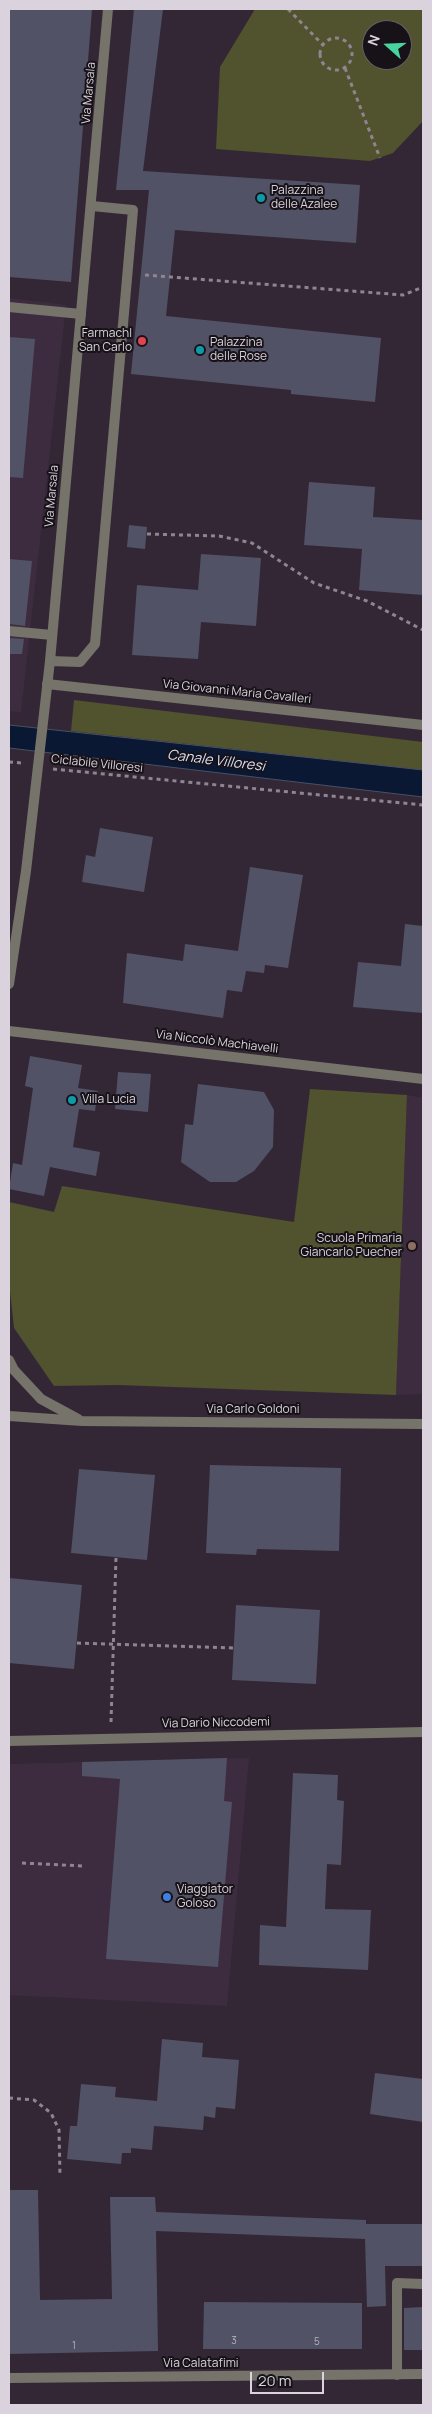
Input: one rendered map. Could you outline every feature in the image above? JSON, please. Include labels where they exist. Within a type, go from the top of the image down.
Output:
[{"type":"street","name":"Via Marsala","points":[[9,984],[26,871],[50,661],[92,206],[108,9]]},
{"type":"street","points":[[50,661],[80,662],[95,644],[133,210],[92,206]]},
{"type":"street","points":[[9,307],[81,314]]},
{"type":"street","points":[[9,631],[52,635]]},
{"type":"street","name":"Via Giovanni Maria Cavalleri","points":[[47,684],[423,725]]},
{"type":"street","name":"Via Niccolò Machiavelli","points":[[9,1031],[423,1079]]},
{"type":"street","name":"Via Carlo Goldoni","points":[[9,1360],[14,1370],[41,1400],[82,1421]]},
{"type":"street","name":"Via Carlo Goldoni","points":[[9,1416],[82,1421],[423,1424]]},
{"type":"street","name":"Via Dario Niccodemi","points":[[9,1741],[423,1732]]},
{"type":"street","points":[[397,2375],[397,2283],[423,2284]]},
{"type":"street","name":"Via Calatafimi","points":[[9,2378],[423,2374]]},
{"type":"path","points":[[288,9],[323,46]]},
{"type":"path","points":[[334,38],[343,40],[349,45],[352,53],[350,62],[345,68],[335,70],[324,65],[320,52],[323,46],[334,38]]},
{"type":"path","points":[[345,68],[380,158]]},
{"type":"path","points":[[157,276],[403,295],[423,287]]},
{"type":"path","points":[[147,534],[219,536],[252,543],[314,583],[367,601],[423,630]]},
{"type":"path","name":"Ciclabile Villoresi","points":[[9,762],[38,767],[423,805]]},
{"type":"path","points":[[110,1738],[116,1557]]},
{"type":"path","points":[[77,1643],[234,1648]]},
{"type":"path","points":[[22,1863],[84,1866]]},
{"type":"path","points":[[9,2098],[34,2100],[51,2114],[59,2130],[60,2175]]},
{"type":"shaded area","points":[[9,298],[66,305],[21,712],[9,711]]},
{"type":"shaded area","name":"Scuola Primaria Giancarlo Puecher","points":[[407,1095],[423,1098],[423,1394],[396,1395]]},
{"type":"shaded area","points":[[249,1758],[227,2006],[9,1995],[9,1764]]},
{"type":"green space","points":[[255,9],[423,9],[423,121],[393,153],[370,161],[216,149],[220,67]]},
{"type":"green space","points":[[74,700],[423,742],[423,770],[71,731]]},
{"type":"green space","points":[[310,1089],[407,1095],[396,1395],[118,1385],[54,1386],[14,1328],[9,1282],[9,1202],[54,1212],[62,1186],[294,1222]]},
{"type":"water","name":"Canale Villoresi","points":[[9,725],[423,770],[423,797],[9,748]]},
{"type":"building","points":[[9,9],[92,9],[71,282],[9,277]]},
{"type":"building","points":[[134,9],[163,9],[143,171],[360,185],[356,243],[175,230],[166,316],[381,338],[375,402],[291,394],[291,390],[131,374],[149,190],[116,190]]},
{"type":"building","points":[[9,337],[35,339],[23,478],[9,477]]},
{"type":"building","points":[[309,482],[375,487],[373,517],[423,520],[423,595],[359,590],[362,549],[304,545]]},
{"type":"building","points":[[129,525],[147,527],[145,549],[127,547]]},
{"type":"building","points":[[201,554],[261,558],[256,626],[201,622],[198,659],[132,655],[137,585],[198,590]]},
{"type":"building","points":[[9,559],[32,561],[25,626],[9,624]]},
{"type":"building","points":[[9,638],[24,639],[22,654],[9,654]]},
{"type":"building","points":[[100,828],[153,837],[144,892],[82,882],[86,855],[95,857]]},
{"type":"building","points":[[250,867],[303,875],[288,968],[265,965],[264,973],[246,971],[242,992],[227,990],[223,1018],[123,1003],[127,953],[183,961],[185,944],[238,951]]},
{"type":"building","points":[[405,924],[423,926],[423,1013],[353,1007],[358,962],[401,966]]},
{"type":"building","points":[[30,1056],[82,1065],[78,1088],[98,1091],[95,1111],[79,1109],[73,1147],[100,1152],[96,1176],[50,1167],[44,1196],[9,1189],[13,1163],[22,1165],[33,1088],[25,1086]]},
{"type":"building","points":[[118,1072],[151,1074],[148,1112],[115,1109]]},
{"type":"building","points":[[198,1084],[264,1092],[274,1110],[273,1147],[254,1171],[236,1182],[210,1182],[181,1162],[185,1124],[193,1125]]},
{"type":"building","points":[[210,1465],[341,1468],[339,1551],[257,1549],[256,1555],[206,1553]]},
{"type":"building","points":[[79,1469],[155,1475],[147,1560],[71,1553]]},
{"type":"building","points":[[9,1578],[82,1585],[74,1669],[9,1663]]},
{"type":"building","points":[[236,1605],[320,1610],[316,1684],[232,1680]]},
{"type":"building","name":"Viaggiator Goloso","points":[[227,1758],[224,1801],[232,1802],[218,1967],[106,1959],[120,1779],[82,1776],[82,1762]]},
{"type":"building","points":[[293,1773],[338,1775],[337,1800],[344,1801],[341,1865],[327,1864],[325,1909],[371,1910],[368,1970],[259,1965],[260,1925],[286,1927]]},
{"type":"building","points":[[162,2039],[203,2043],[202,2057],[239,2060],[235,2109],[216,2107],[215,2118],[204,2116],[203,2130],[154,2126],[152,2150],[131,2148],[131,2153],[122,2153],[121,2164],[67,2159],[70,2126],[77,2126],[81,2084],[116,2087],[115,2097],[157,2101]]},
{"type":"building","points":[[375,2073],[423,2079],[423,2122],[370,2114]]},
{"type":"building","points":[[9,2190],[38,2190],[40,2300],[112,2299],[110,2197],[155,2197],[156,2212],[366,2220],[366,2224],[423,2224],[423,2266],[385,2266],[386,2306],[367,2307],[365,2239],[156,2231],[158,2351],[9,2354]]},
{"type":"building","points":[[204,2302],[362,2303],[362,2349],[203,2349]]},
{"type":"building","points":[[423,2307],[423,2350],[404,2350],[404,2308]]},
{"type":"place","name":"Palazzina delle Azalee","points":[[261,198]]},
{"type":"place","name":"Farmachl San Carlo","points":[[142,341]]},
{"type":"place","name":"Palazzina delle Rose","points":[[200,350]]},
{"type":"place","name":"Villa Lucia","points":[[72,1100]]},
{"type":"place","name":"Scuola Primaria Giancarlo Puecher","points":[[412,1246]]},
{"type":"place","name":"Viaggiator Goloso","points":[[167,1897]]}]
